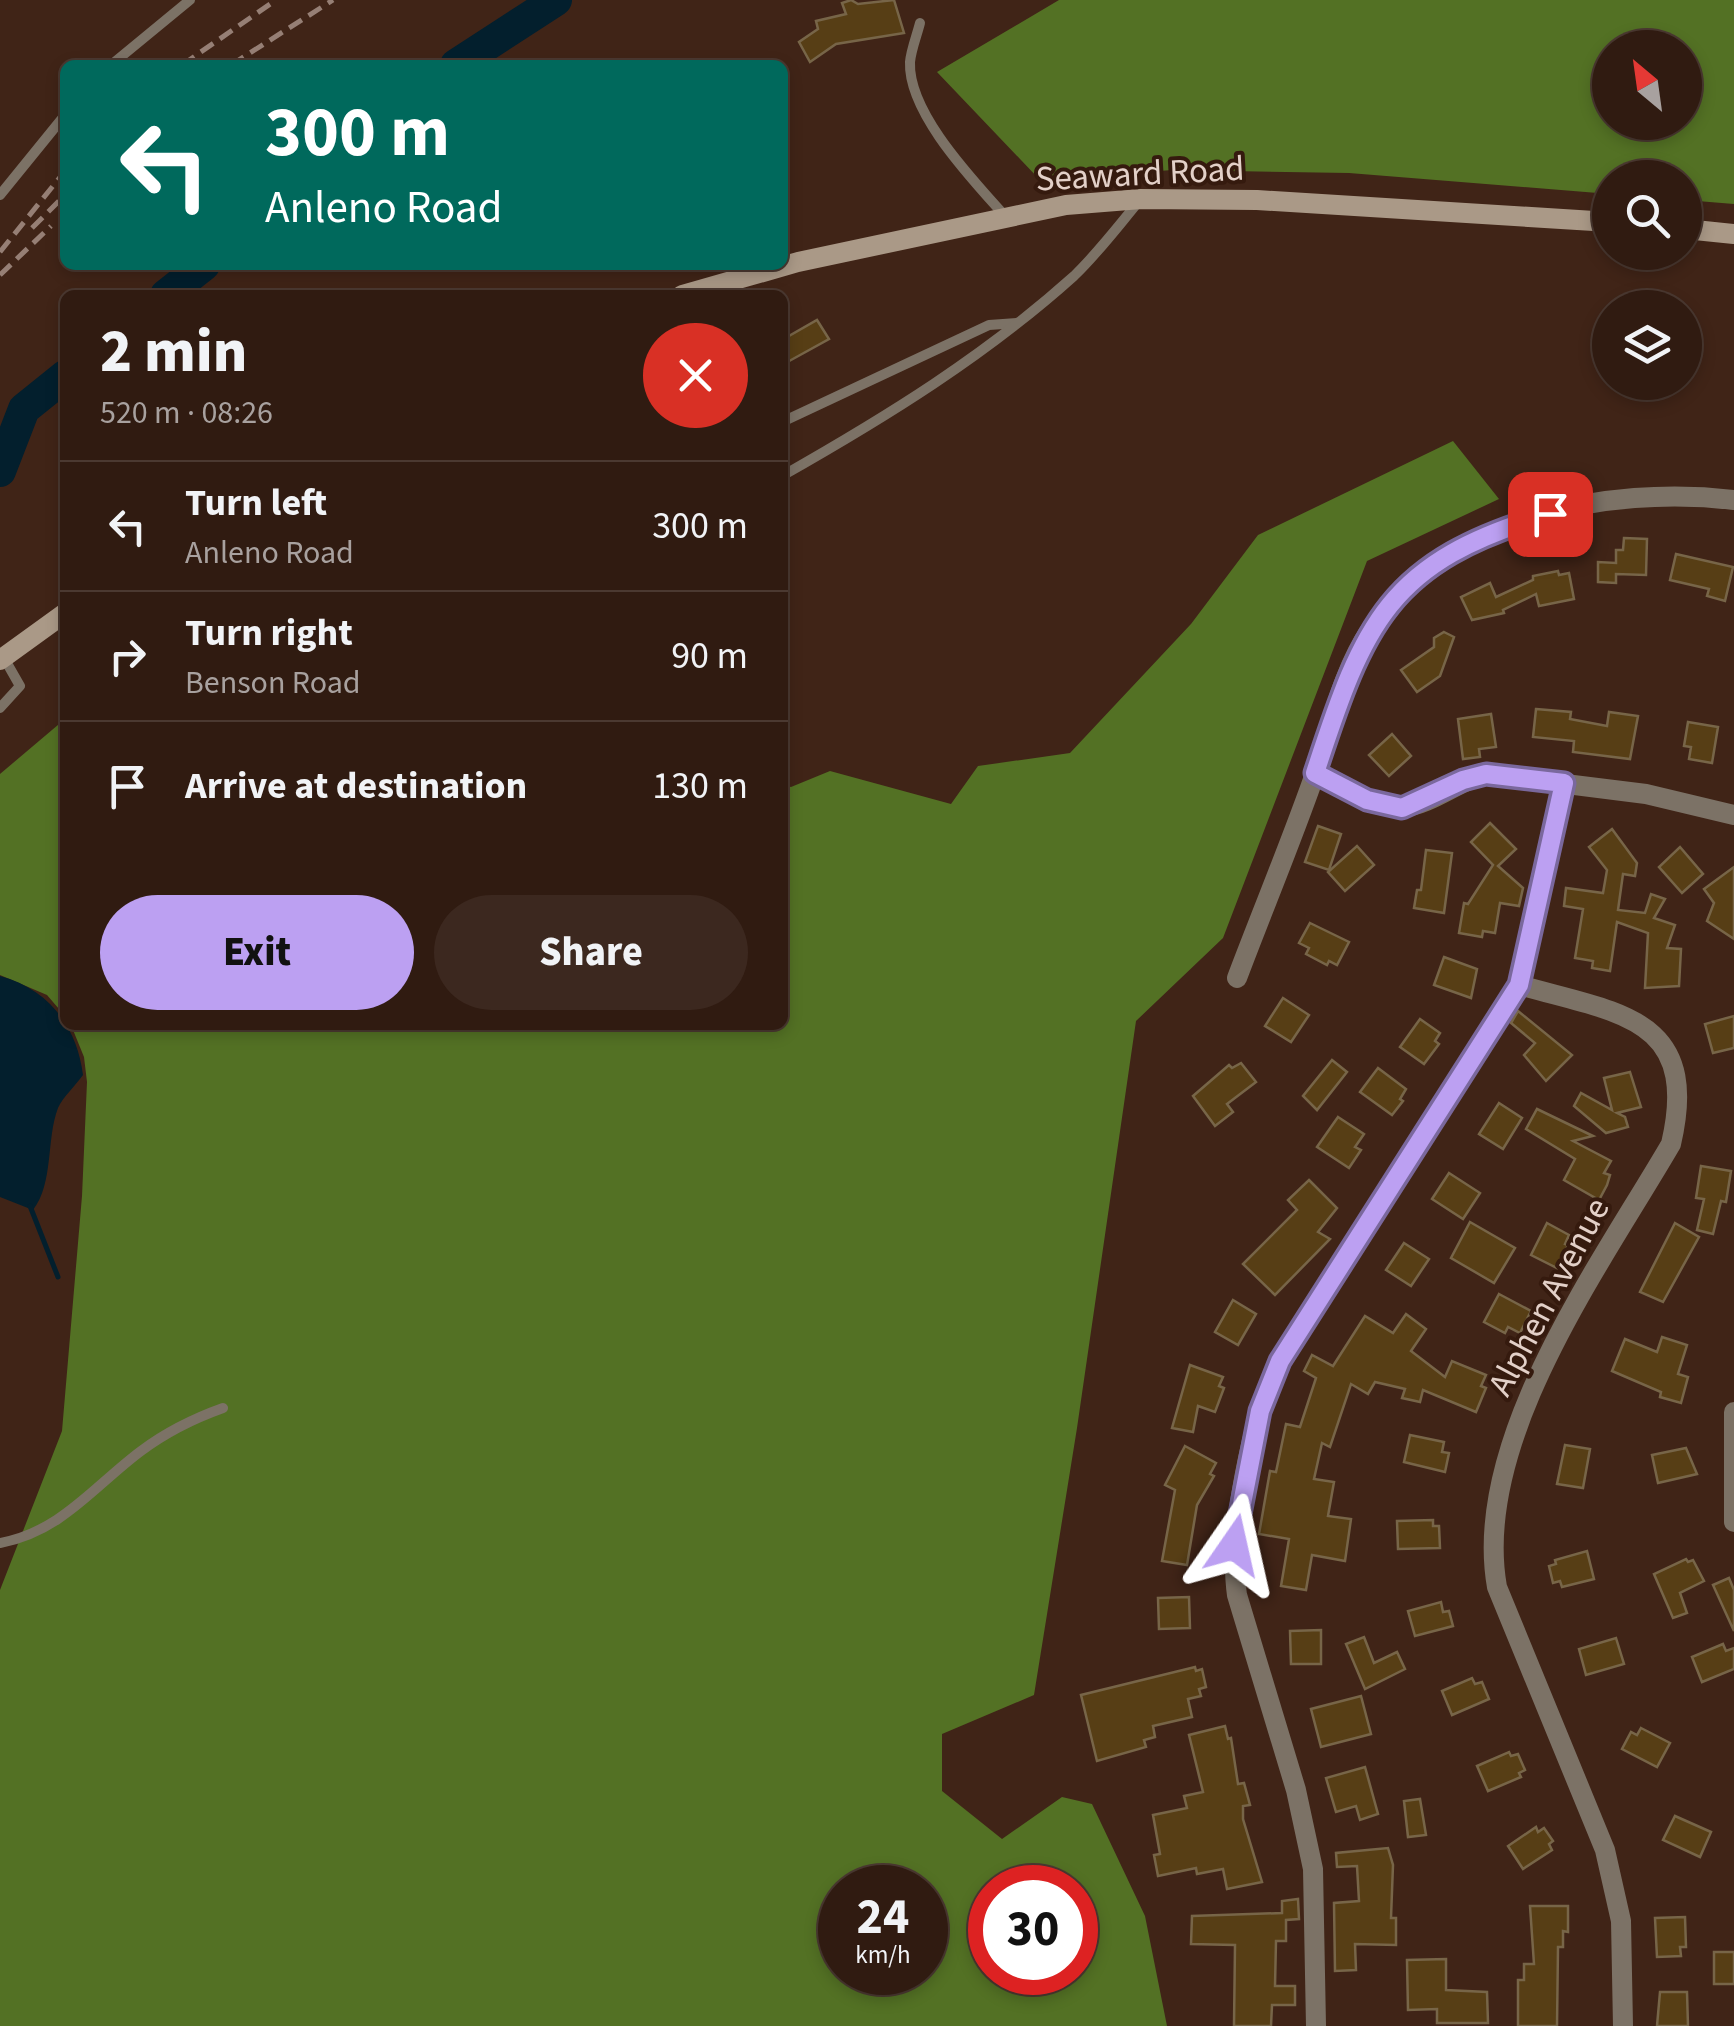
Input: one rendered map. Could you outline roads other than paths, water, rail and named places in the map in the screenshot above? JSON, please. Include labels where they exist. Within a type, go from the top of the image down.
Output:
[{"type":"street","name":"Seaward Road","points":[[788,265],[1005,216],[1066,205],[1141,200],[1257,200],[1592,221]]},
{"type":"street","points":[[1702,230],[1734,234]]},
{"type":"street","name":"Seaward Road","points":[[700,290],[770,270]]},
{"type":"street","points":[[1237,978],[1315,773],[1347,674],[1368,632],[1397,594],[1435,563],[1472,542],[1573,507],[1684,494],[1734,500]]},
{"type":"street","points":[[2,658],[60,617]]},
{"type":"street","points":[[1315,773],[1367,800],[1402,808],[1463,780],[1486,774],[1700,804],[1734,815]]},
{"type":"street","points":[[1316,2026],[1312,1869],[1296,1790],[1236,1595],[1233,1568],[1260,1411],[1280,1361],[1519,985],[1564,783]]},
{"type":"street","name":"Alphen Avenue","points":[[1519,985],[1636,1020],[1666,1051],[1676,1068],[1679,1088],[1680,1108],[1671,1144],[1540,1368],[1520,1412],[1494,1526],[1492,1554],[1498,1587],[1605,1850],[1617,1892],[1623,2026]]},
{"type":"street","points":[[1734,1412],[1734,1522]]},
{"type":"lane","points":[[117,60],[190,0]]},
{"type":"lane","points":[[920,23],[910,66],[924,106],[944,147],[1005,216]]},
{"type":"lane","points":[[0,195],[60,121]]},
{"type":"lane","points":[[788,472],[941,382],[1076,274],[1141,200]]},
{"type":"lane","points":[[788,419],[990,325],[1016,323]]},
{"type":"lane","points":[[0,708],[20,686],[2,658]]},
{"type":"lane","points":[[0,1543],[60,1519],[142,1450],[223,1408]]},
{"type":"water","points":[[0,976],[33,990],[58,1012],[60,1030],[69,1030],[83,1075],[58,1108],[44,1187],[33,1210],[0,1197]]},
{"type":"waterway","points":[[464,60],[556,0]]},
{"type":"waterway","points":[[172,290],[198,270]]},
{"type":"waterway","points":[[0,471],[24,409],[60,380]]},
{"type":"waterway","points":[[30,1206],[58,1277]]},
{"type":"railway","points":[[189,60],[276,0]]},
{"type":"railway","points":[[239,60],[333,0]]},
{"type":"railway","points":[[0,252],[60,177]]},
{"type":"railway","points":[[32,228],[60,200]]},
{"type":"railway","points":[[0,275],[51,226]]}]
